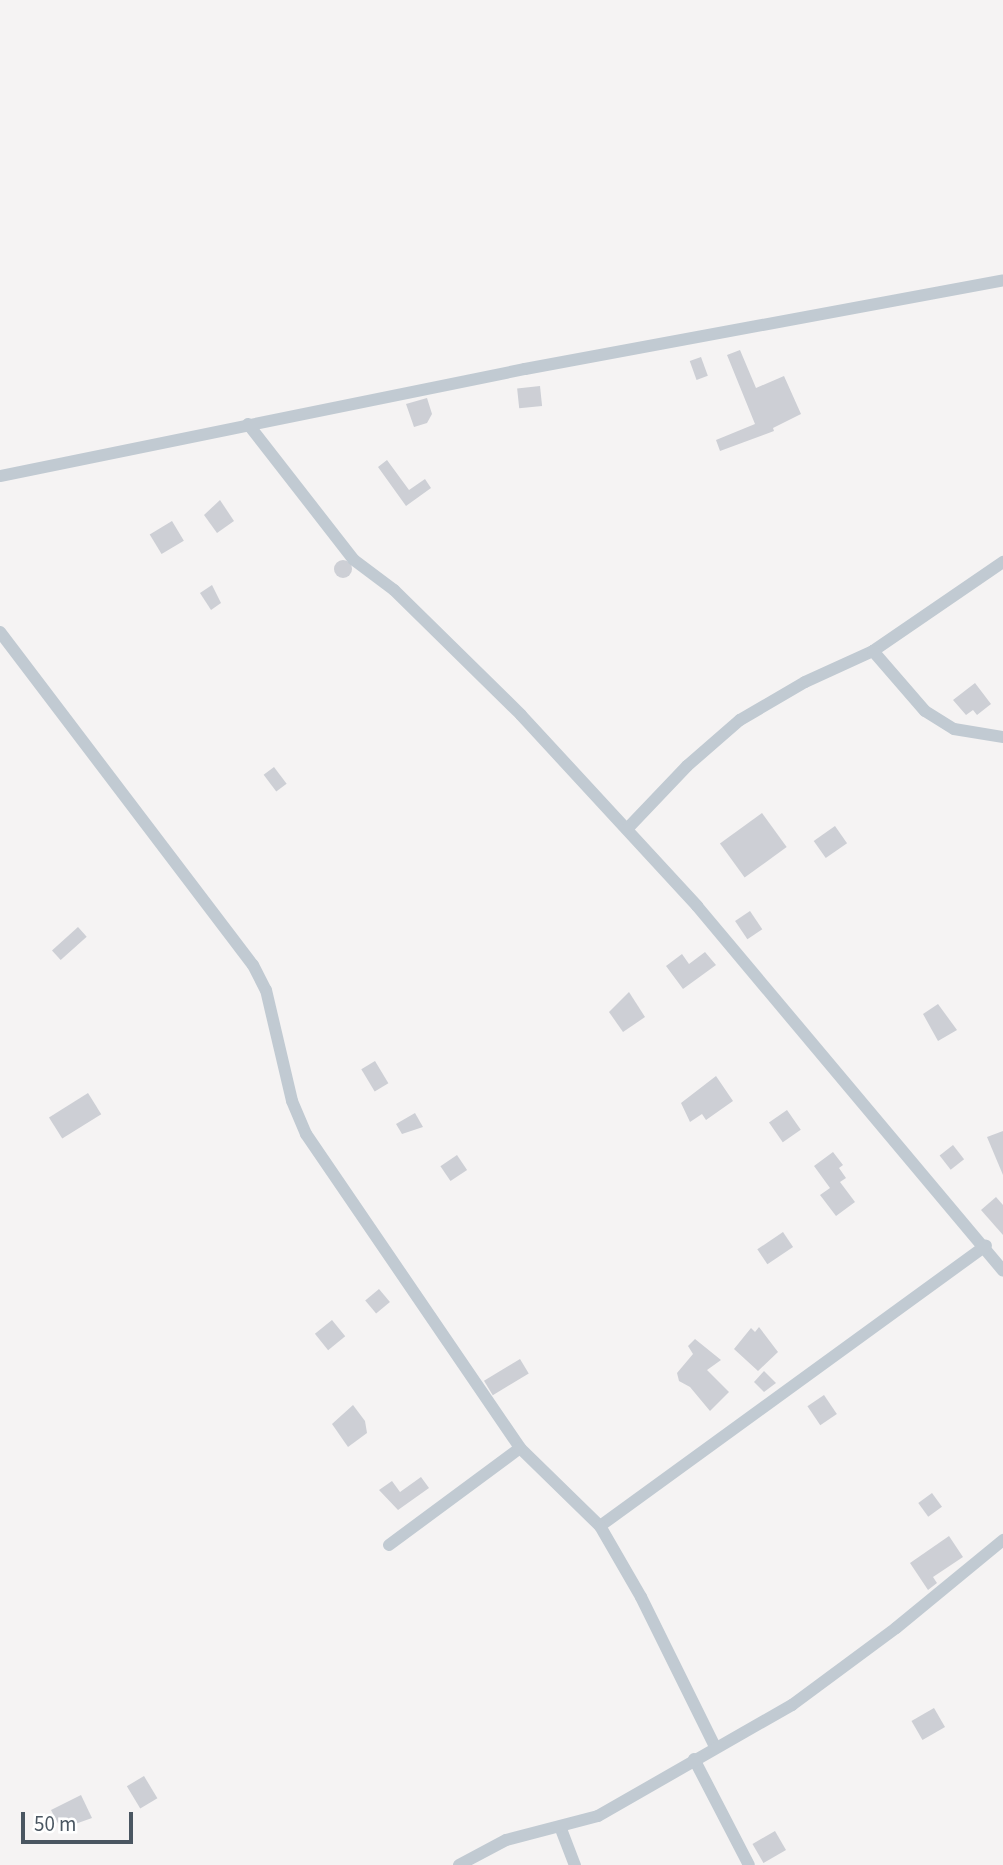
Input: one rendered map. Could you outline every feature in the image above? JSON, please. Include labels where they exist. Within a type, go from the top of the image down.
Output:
[{"type":"street","points":[[0,477],[248,424],[1003,280]]},
{"type":"street","points":[[248,424],[354,560],[394,590],[521,715],[627,829],[986,1246],[1003,1271]]},
{"type":"street","points":[[627,829],[687,766],[740,720],[805,682],[873,651],[1003,562]]},
{"type":"street","points":[[0,632],[253,965],[266,990],[292,1101],[306,1134],[520,1448],[600,1526],[641,1597],[715,1747]]},
{"type":"street","points":[[873,651],[925,711],[954,729],[1003,737]]},
{"type":"street","points":[[600,1526],[986,1246]]},
{"type":"street","points":[[389,1545],[520,1448]]},
{"type":"street","points":[[459,1865],[506,1840],[561,1829],[598,1816],[792,1705],[896,1628],[1003,1540]]},
{"type":"street","points":[[694,1759],[749,1865]]},
{"type":"street","points":[[561,1829],[575,1865]]},
{"type":"building","points":[[740,350],[756,388],[784,376],[801,414],[773,428],[774,431],[720,451],[716,440],[755,424],[727,355]]},
{"type":"building","points":[[701,357],[708,376],[697,380],[690,361]]},
{"type":"building","points":[[540,386],[542,406],[519,408],[517,388]]},
{"type":"building","points":[[427,398],[432,414],[427,423],[414,427],[406,404]]},
{"type":"building","points":[[387,460],[409,490],[425,479],[431,488],[406,506],[378,467]]},
{"type":"building","points":[[220,500],[234,521],[217,533],[204,515]]},
{"type":"building","points":[[172,521],[184,541],[162,554],[150,534]]},
{"type":"building","points":[[343,560],[349,563],[352,569],[349,575],[343,578],[337,575],[334,569],[337,563]]},
{"type":"building","points":[[212,585],[221,603],[211,610],[200,593]]},
{"type":"building","points":[[975,683],[991,704],[977,715],[973,710],[966,715],[953,700]]},
{"type":"building","points":[[274,767],[287,784],[276,792],[264,775]]},
{"type":"building","points":[[762,813],[787,847],[745,878],[720,844]]},
{"type":"building","points":[[835,826],[847,843],[826,858],[814,841]]},
{"type":"building","points":[[750,911],[762,929],[747,939],[735,921]]},
{"type":"building","points":[[78,927],[87,937],[61,960],[52,950]]},
{"type":"building","points":[[705,952],[716,965],[683,989],[666,966],[682,954],[689,964]]},
{"type":"building","points":[[629,992],[645,1017],[623,1032],[609,1012]]},
{"type":"building","points":[[938,1004],[957,1030],[938,1041],[923,1014]]},
{"type":"building","points":[[375,1061],[388,1083],[375,1092],[361,1069]]},
{"type":"building","points":[[716,1076],[733,1101],[706,1120],[702,1114],[690,1122],[681,1103]]},
{"type":"building","points":[[88,1093],[101,1114],[62,1139],[49,1117]]},
{"type":"building","points":[[787,1110],[801,1130],[783,1142],[769,1123]]},
{"type":"building","points":[[415,1113],[423,1127],[402,1134],[396,1124]]},
{"type":"building","points":[[1003,1131],[1003,1175],[987,1137]]},
{"type":"building","points":[[953,1145],[964,1159],[951,1170],[940,1155]]},
{"type":"building","points":[[833,1152],[843,1165],[839,1168],[846,1178],[840,1182],[855,1202],[836,1216],[820,1195],[830,1188],[814,1166]]},
{"type":"building","points":[[457,1155],[467,1170],[450,1181],[440,1166]]},
{"type":"building","points":[[996,1197],[1003,1205],[1003,1235],[981,1210]]},
{"type":"building","points":[[783,1232],[793,1247],[767,1264],[757,1249]]},
{"type":"building","points":[[379,1289],[390,1302],[376,1314],[365,1301]]},
{"type":"building","points":[[332,1320],[345,1336],[328,1350],[315,1334]]},
{"type":"building","points":[[759,1327],[778,1352],[758,1371],[734,1349],[751,1328],[755,1332]]},
{"type":"building","points":[[695,1339],[721,1360],[707,1370],[729,1392],[710,1411],[690,1387],[679,1381],[677,1373],[693,1354],[688,1346]]},
{"type":"building","points":[[520,1359],[529,1374],[493,1395],[484,1381]]},
{"type":"building","points":[[764,1371],[776,1383],[764,1392],[754,1382]]},
{"type":"building","points":[[824,1395],[837,1414],[820,1425],[807,1406]]},
{"type":"building","points":[[353,1405],[365,1421],[367,1433],[348,1447],[332,1424]]},
{"type":"building","points":[[421,1477],[429,1488],[398,1510],[379,1490],[392,1481],[400,1492]]},
{"type":"building","points":[[932,1493],[942,1507],[928,1517],[918,1503]]},
{"type":"building","points":[[949,1536],[963,1557],[933,1577],[937,1583],[928,1590],[910,1563]]},
{"type":"building","points":[[934,1708],[945,1727],[922,1740],[911,1721]]},
{"type":"building","points":[[144,1776],[157,1798],[140,1809],[127,1786]]},
{"type":"building","points":[[81,1795],[92,1818],[61,1829],[51,1810]]},
{"type":"building","points":[[775,1831],[786,1850],[763,1863],[752,1844]]}]
